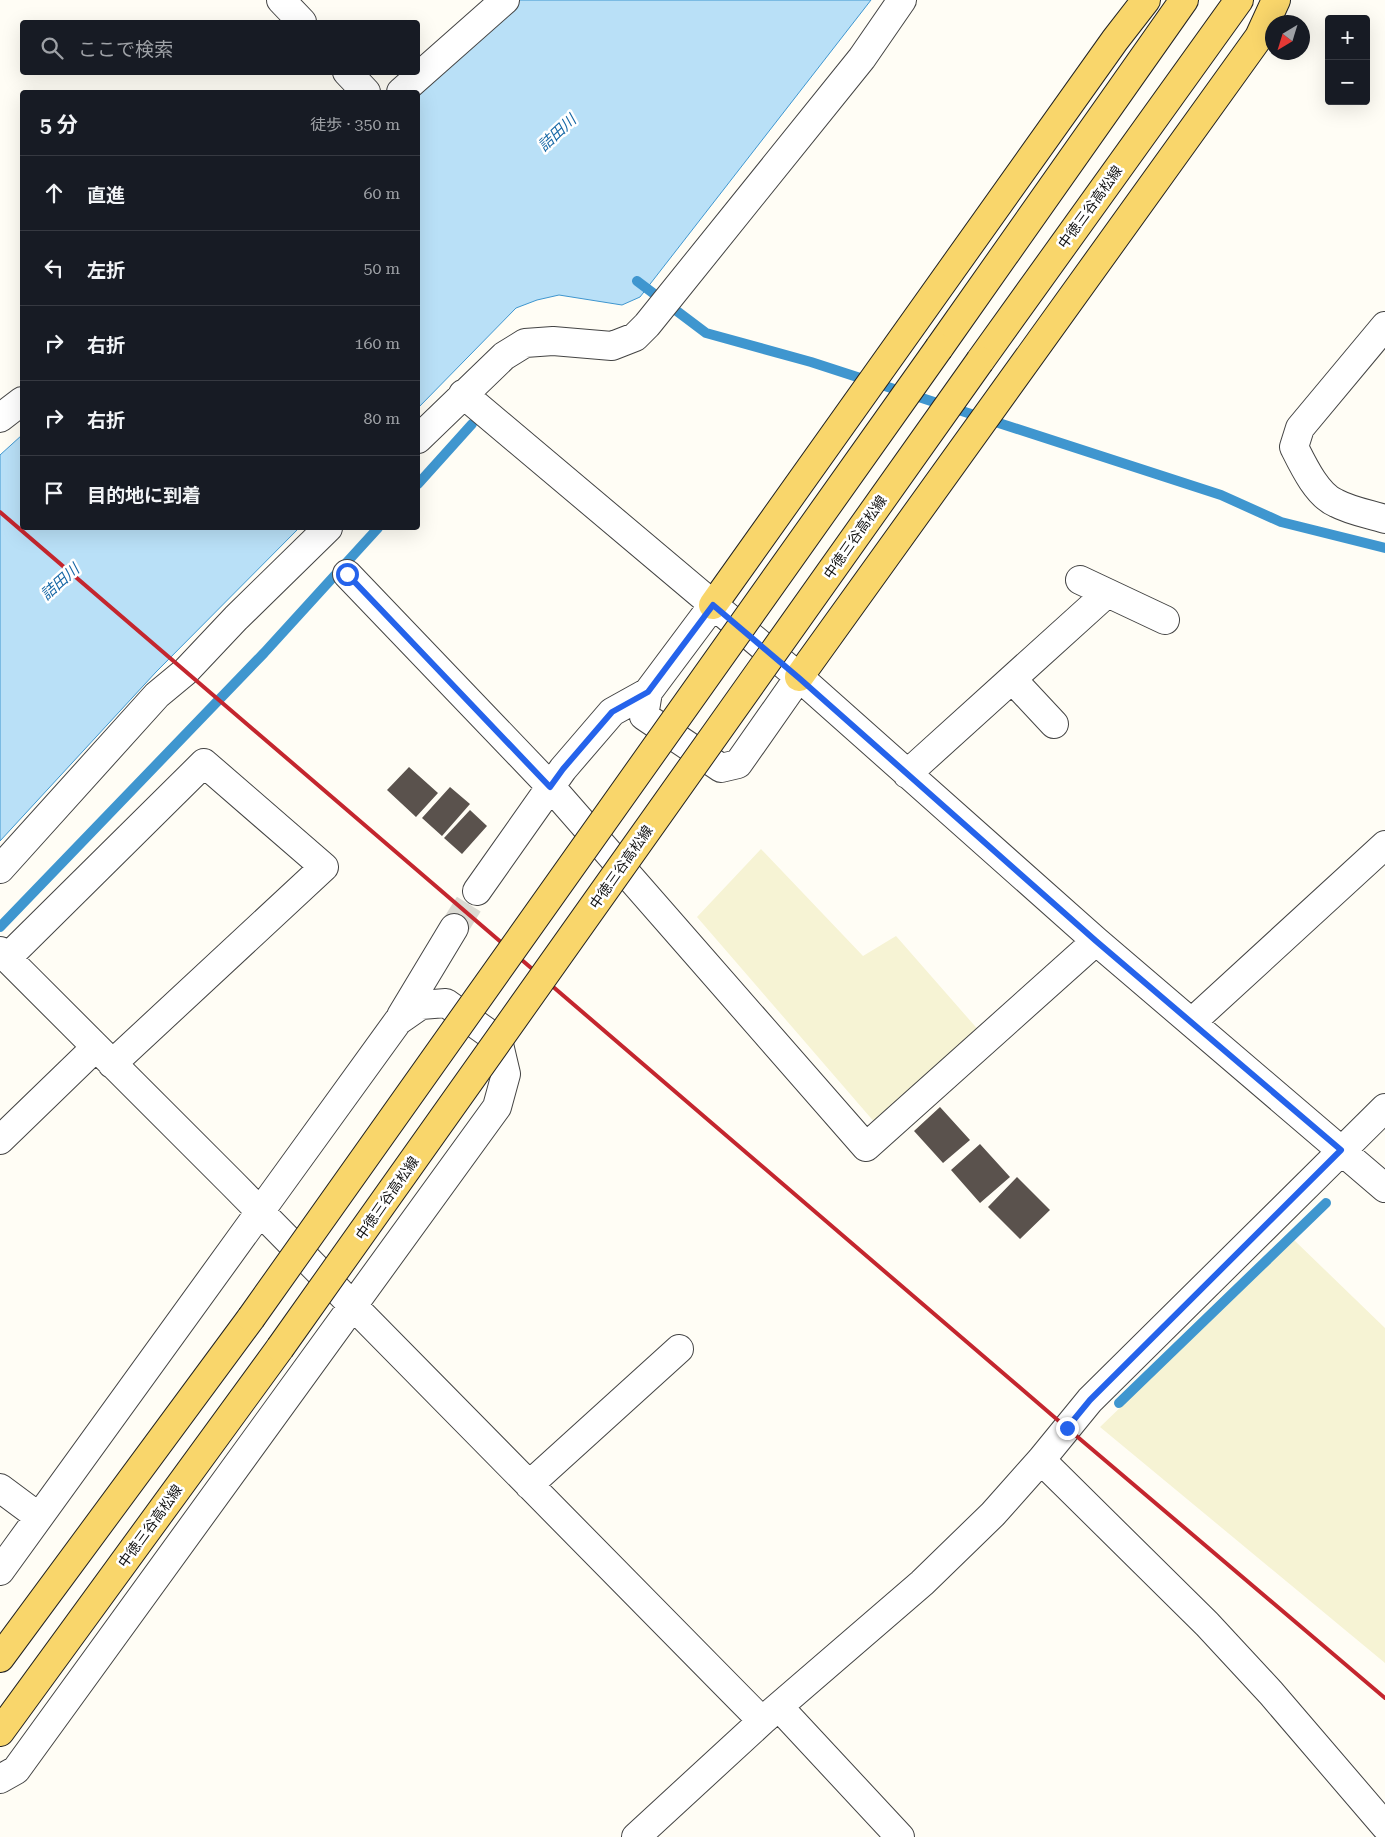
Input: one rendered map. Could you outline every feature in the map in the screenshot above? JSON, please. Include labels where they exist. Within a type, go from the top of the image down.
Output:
[{"type":"main road","points":[[713,605],[1109,48],[1146,0]]},
{"type":"main road","points":[[0,1658],[251,1318],[1184,0]]},
{"type":"main road","name":"中徳三谷高松線","points":[[0,1732],[280,1348],[980,361],[1239,0]]},
{"type":"main road","points":[[799,678],[1259,37],[1276,0]]},
{"type":"street","points":[[281,0],[300,20]]},
{"type":"street","points":[[403,90],[505,0]]},
{"type":"street","points":[[420,437],[504,356],[525,344],[553,341],[612,346],[635,337],[647,325],[862,58],[902,0]]},
{"type":"street","points":[[350,75],[364,90]]},
{"type":"street","points":[[1385,326],[1300,428],[1294,447],[1322,494],[1334,503],[1385,519]]},
{"type":"street","points":[[463,394],[799,678],[1096,941],[1385,1188]]},
{"type":"street","points":[[0,418],[20,403]]},
{"type":"street","points":[[0,869],[157,695],[186,671],[236,618],[326,530]]},
{"type":"street","points":[[347,574],[550,787],[866,1147],[1096,941]]},
{"type":"street","points":[[1080,580],[1106,594],[1165,620]]},
{"type":"street","points":[[907,774],[1106,594]]},
{"type":"street","points":[[477,891],[563,769],[612,712],[648,692],[713,605]]},
{"type":"street","points":[[648,692],[644,716],[720,768],[738,764],[799,678]]},
{"type":"street","points":[[1012,679],[1054,724]]},
{"type":"street","points":[[0,1140],[104,1055],[324,867],[204,763],[3,955],[104,1055],[260,1211],[529,1485],[900,1837]]},
{"type":"street","points":[[1192,1022],[1385,845]]},
{"type":"street","points":[[0,1571],[398,1021],[454,928]]},
{"type":"street","points":[[0,1779],[16,1770],[497,1107],[506,1074],[498,1040],[446,1003],[421,1004],[398,1021]]},
{"type":"street","points":[[636,1837],[770,1714],[922,1583],[993,1514],[1041,1460],[1090,1400],[1385,1108]]},
{"type":"street","points":[[529,1485],[679,1349]]},
{"type":"street","points":[[1041,1460],[1207,1624],[1271,1693],[1385,1826]]},
{"type":"street","points":[[0,1488],[39,1517]]},
{"type":"shaded area","points":[[761,849],[863,956],[896,936],[981,1033],[876,1124],[697,917]]},
{"type":"shaded area","points":[[1294,1240],[1385,1328],[1385,1663],[1100,1427]]},
{"type":"water","name":"詰田川","points":[[519,0],[871,0],[640,297],[622,305],[559,295],[537,300],[516,308],[420,406],[420,90]]},
{"type":"water","name":"詰田川","points":[[20,437],[20,530],[297,530],[156,672],[0,841],[0,455]]},
{"type":"building","points":[[409,767],[438,793],[416,817],[387,790]]},
{"type":"building","points":[[450,787],[470,804],[442,836],[422,818]]},
{"type":"building","points":[[470,810],[487,826],[462,854],[444,838]]},
{"type":"building","points":[[940,1107],[970,1140],[943,1163],[914,1131]]},
{"type":"building","points":[[980,1144],[1010,1177],[980,1203],[951,1170]]},
{"type":"building","points":[[1017,1177],[1050,1210],[1020,1239],[988,1207]]},
{"type":"waterway","points":[[637,281],[706,333],[811,362],[1221,495],[1281,522],[1385,548]]},
{"type":"waterway","points":[[420,482],[472,424]]},
{"type":"waterway","points":[[0,927],[264,653],[376,530]]},
{"type":"waterway","points":[[1119,1403],[1326,1203]]},
{"type":"tunnel","points":[[454,928],[477,891]]},
{"type":"railway","points":[[0,512],[20,529]]},
{"type":"railway","points":[[21,530],[1067,1428],[1385,1698]]},
{"type":"route","points":[[347,574],[550,787],[612,712],[648,692],[713,605],[799,678],[1096,941],[1341,1150],[1090,1400],[1067,1428]]}]
